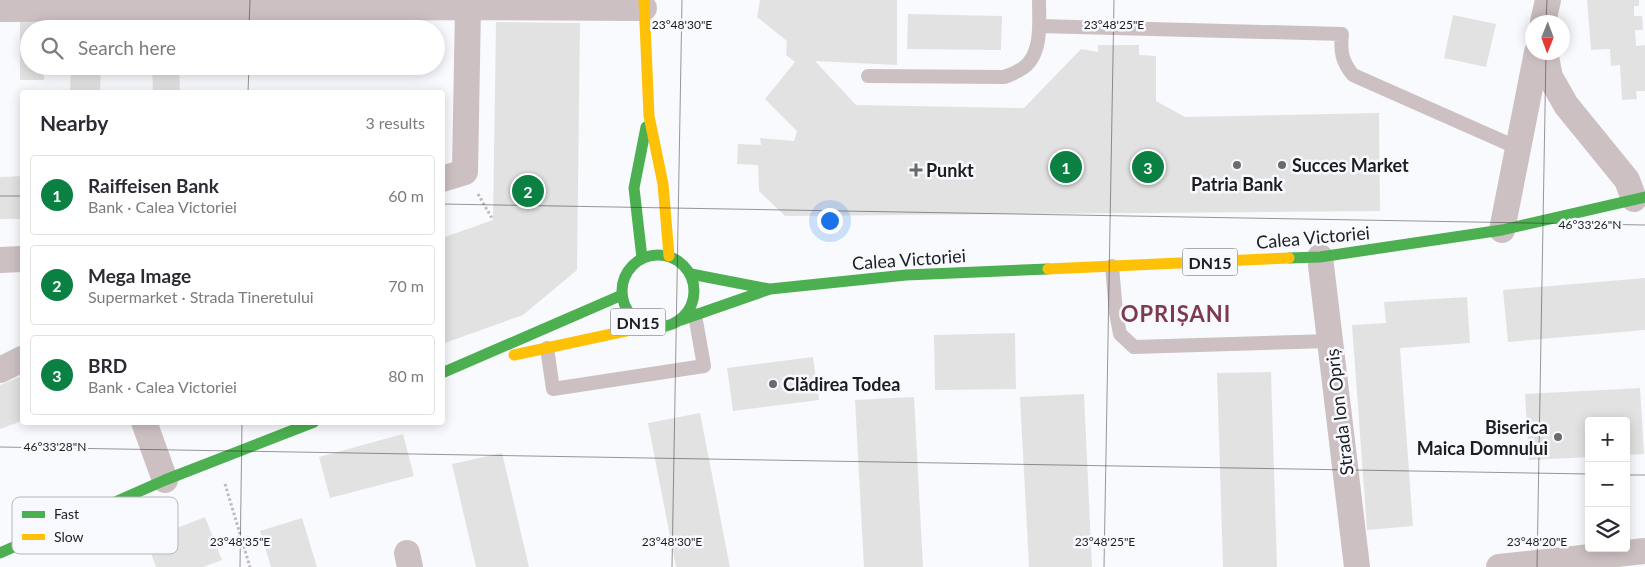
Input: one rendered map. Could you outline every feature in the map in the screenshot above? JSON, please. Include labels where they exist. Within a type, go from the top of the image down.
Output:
[{"type":"main road","points":[[644,4],[649,116],[663,184],[669,256]]},
{"type":"main road","points":[[649,116],[634,188],[642,258],[660,254],[669,256],[678,260],[691,274]]},
{"type":"main road","name":"Calea Victoriei","points":[[459,366],[649,326],[671,325],[770,289],[906,275],[1320,257],[1502,230],[1639,198]]},
{"type":"main road","name":"DN15","points":[[642,258],[633,264],[626,273],[622,284],[622,295],[625,306],[631,315],[639,322],[649,326]]},
{"type":"main road","name":"Calea Victoriei","points":[[691,274],[770,289]]},
{"type":"main road","name":"DN15","points":[[681,320],[689,310],[694,299],[695,286],[691,274]]},
{"type":"main road","name":"Calea Victoriei","points":[[445,372],[622,295]]},
{"type":"main road","points":[[127,497],[165,480],[306,425]]},
{"type":"main road","points":[[0,553],[12,548]]},
{"type":"street","points":[[1545,15],[1548,0]]},
{"type":"street","points":[[0,8],[644,4]]},
{"type":"street","points":[[445,178],[465,172],[480,5]]},
{"type":"street","points":[[1502,230],[1535,60]]},
{"type":"street","points":[[1547,60],[1550,77],[1566,105],[1627,180],[1639,198]]},
{"type":"street","name":"Strada Ion Opriș","points":[[1320,257],[1357,567]]},
{"type":"street","points":[[0,260],[20,259]]},
{"type":"street","points":[[0,370],[20,360]]},
{"type":"street","points":[[145,425],[165,480]]},
{"type":"street","points":[[1499,567],[1645,551]]},
{"type":"lane","points":[[868,76],[1004,78],[1024,68],[1035,54],[1039,26],[1039,0]]},
{"type":"lane","points":[[1039,26],[1342,34],[1340,47],[1346,67],[1354,76],[1518,148]]},
{"type":"lane","points":[[1112,266],[1116,313],[1120,334],[1134,347],[1330,341]]},
{"type":"lane","points":[[547,348],[553,389],[704,366],[695,315]]},
{"type":"path","points":[[218,460],[250,567]]},
{"type":"building","points":[[760,0],[897,0],[897,65],[815,61],[856,105],[1024,108],[1081,49],[1098,52],[1098,45],[1139,45],[1139,55],[1156,56],[1156,101],[1185,117],[1379,113],[1380,211],[785,216],[759,191],[758,165],[737,164],[738,144],[761,145],[760,138],[794,141],[797,131],[765,99],[795,62],[786,55],[787,41],[757,17]]},
{"type":"building","points":[[1587,0],[1639,0],[1639,6],[1634,6],[1634,16],[1642,16],[1643,30],[1635,30],[1636,46],[1645,45],[1645,91],[1636,91],[1637,99],[1622,100],[1620,65],[1611,66],[1610,49],[1591,50]]},
{"type":"building","points":[[908,14],[1002,16],[1001,50],[907,49]]},
{"type":"building","points":[[1453,15],[1496,24],[1486,67],[1444,58]]},
{"type":"building","points":[[496,22],[580,23],[577,270],[523,315],[445,343],[445,237],[493,220]]},
{"type":"building","points":[[20,75],[44,75],[44,80],[20,80]]},
{"type":"building","points":[[71,75],[101,75],[100,90],[70,90]]},
{"type":"building","points":[[152,75],[179,75],[180,90],[153,90]]},
{"type":"building","points":[[20,176],[20,219],[0,219],[0,177]]},
{"type":"building","points":[[1645,278],[1645,330],[1508,342],[1503,290]]},
{"type":"building","points":[[1467,297],[1470,343],[1400,348],[1413,526],[1367,530],[1352,325],[1386,323],[1384,302]]},
{"type":"building","points":[[1015,333],[1016,389],[935,390],[934,335]]},
{"type":"building","name":"Clădirea Todea","points":[[813,357],[819,400],[733,411],[727,368]]},
{"type":"building","points":[[1271,372],[1277,567],[1223,567],[1217,373]]},
{"type":"building","points":[[20,377],[20,422],[0,429],[0,385]]},
{"type":"building","name":"Biserica Maica Domnului","points":[[1640,388],[1644,454],[1630,455],[1630,417],[1585,417],[1585,457],[1529,460],[1525,394]]},
{"type":"building","points":[[1084,394],[1092,567],[1029,567],[1020,397]]},
{"type":"building","points":[[914,397],[923,567],[864,567],[855,400]]},
{"type":"building","points":[[700,413],[730,567],[676,567],[648,423]]},
{"type":"building","points":[[403,434],[414,476],[330,498],[319,457]]},
{"type":"building","points":[[502,453],[529,567],[476,567],[452,464]]},
{"type":"building","points":[[205,517],[222,560],[203,567],[156,567],[151,554],[178,554],[178,528]]},
{"type":"building","points":[[302,518],[317,567],[271,567],[260,531]]},
{"type":"traffic: fast","points":[[642,258],[634,188],[646,127]]},
{"type":"traffic: fast","points":[[1289,258],[1320,257],[1502,230],[1645,197]]},
{"type":"traffic: fast","points":[[665,255],[684,265],[692,277],[694,291],[692,305],[684,317],[672,325],[651,327],[632,317],[624,305],[622,284],[632,265],[644,257],[665,255]]},
{"type":"traffic: fast","points":[[681,320],[770,289],[906,275],[1048,269]]},
{"type":"traffic: fast","points":[[691,274],[769,289]]},
{"type":"traffic: fast","points":[[445,372],[622,295]]},
{"type":"traffic: fast","points":[[127,497],[306,425]]},
{"type":"traffic: fast","points":[[0,553],[12,548]]},
{"type":"traffic: slow","points":[[644,0],[649,116],[663,184],[669,256]]},
{"type":"traffic: slow","points":[[1048,269],[1289,258]]},
{"type":"traffic: slow","points":[[514,355],[649,326]]},
{"type":"place","name":"Patria Bank","points":[[1237,165]]},
{"type":"place","name":"Succes Market","points":[[1282,165]]},
{"type":"place","name":"Raiffeisen Bank","points":[[1066,167]]},
{"type":"place","name":"BRD","points":[[1148,167]]},
{"type":"place","name":"Punkt","points":[[916,170]]},
{"type":"place","name":"Mega Image","points":[[528,191]]},
{"type":"place","name":"Clădirea Todea","points":[[773,384]]},
{"type":"place","name":"Biserica Maica Domnului","points":[[1558,437]]},
{"type":"district","name":"OPRIȘANI","points":[[1176,313]]}]
